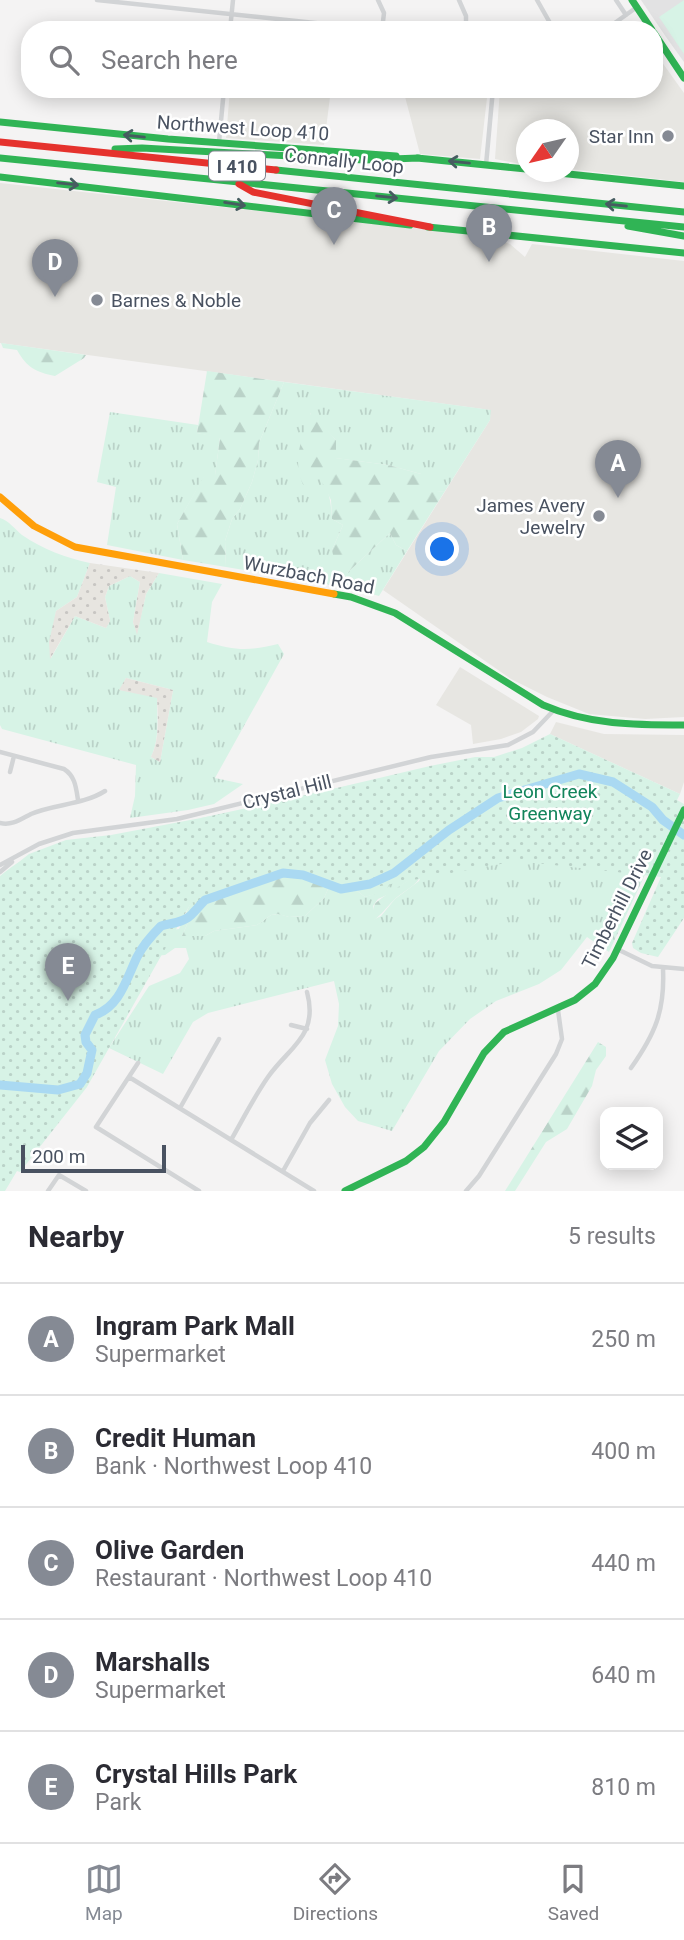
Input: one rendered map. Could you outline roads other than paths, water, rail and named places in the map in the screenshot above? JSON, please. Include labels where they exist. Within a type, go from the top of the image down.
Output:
[{"type":"main road","points":[[634,4],[646,21]]},
{"type":"main road","points":[[663,47],[684,78]]},
{"type":"main road","name":"Northwest Loop 410","points":[[0,122],[516,168]]},
{"type":"main road","name":"Connally Loop","points":[[0,142],[684,212]]},
{"type":"main road","points":[[88,150],[142,148],[364,160],[419,158]]},
{"type":"main road","name":"Connally Loop","points":[[0,158],[684,227]]},
{"type":"main road","points":[[579,175],[684,186]]},
{"type":"main road","points":[[0,177],[430,227],[684,253]]},
{"type":"main road","points":[[237,183],[253,192],[430,227]]},
{"type":"main road","points":[[602,219],[684,236]]},
{"type":"main road","name":"Wurzbach Road","points":[[0,497],[41,532],[75,547],[351,597],[383,607],[554,710],[598,723],[684,725]]},
{"type":"main road","name":"Timberhill Drive","points":[[345,1191],[364,1179],[400,1164],[422,1149],[435,1134],[488,1049],[501,1035],[517,1025],[572,1003],[594,984],[617,949],[684,810]]},
{"type":"street","points":[[97,0],[298,21]]},
{"type":"street","points":[[231,21],[233,0]]},
{"type":"street","points":[[378,0],[384,13],[383,21]]},
{"type":"street","points":[[459,0],[466,21]]},
{"type":"street","points":[[537,0],[549,21]]},
{"type":"street","points":[[616,0],[626,15]]},
{"type":"street","points":[[618,21],[634,4]]},
{"type":"street","points":[[219,142],[223,98]]},
{"type":"street","points":[[486,165],[492,98]]},
{"type":"street","name":"Crystal Hill","points":[[0,872],[39,844],[72,833],[177,819],[431,757],[508,745],[533,733],[554,710]]},
{"type":"street","points":[[0,752],[69,772],[76,783],[78,800]]},
{"type":"street","points":[[10,772],[14,756]]},
{"type":"street","points":[[0,823],[12,824],[43,809],[95,797],[104,791]]},
{"type":"street","name":"Crystal Hill","points":[[0,865],[12,861]]},
{"type":"street","points":[[617,949],[644,963],[663,968],[684,969]]},
{"type":"street","points":[[631,1068],[659,1020],[663,1002],[663,968]]},
{"type":"street","points":[[232,1140],[269,1076],[298,1044],[307,1029],[310,1011],[307,992]]},
{"type":"street","points":[[466,1191],[479,1176],[556,1054],[562,1039],[558,1010]]},
{"type":"street","points":[[291,1025],[307,1029]]},
{"type":"street","points":[[180,1108],[219,1039]]},
{"type":"street","points":[[138,1063],[96,1128],[200,1191]]},
{"type":"street","points":[[130,1077],[314,1191]]},
{"type":"street","points":[[283,1171],[310,1123],[329,1100]]},
{"type":"street","points":[[48,1191],[59,1175],[86,1191]]},
{"type":"waterway","points":[[0,1085],[58,1090],[80,1084],[87,1073],[92,1050],[85,1035],[95,1015],[104,1011],[116,999],[139,953],[158,929],[187,918],[205,900],[283,873],[303,875],[341,889],[370,884],[394,873],[449,830],[498,798],[579,774],[613,782],[652,807],[663,820],[684,835]]},
{"type":"place","name":"Star Inn","points":[[668,136]]},
{"type":"place","name":"Olive Garden","points":[[334,245]]},
{"type":"place","name":"Credit Human","points":[[489,262]]},
{"type":"place","name":"Marshalls","points":[[55,297]]},
{"type":"place","name":"Barnes & Noble","points":[[97,300]]},
{"type":"place","name":"Ingram Park Mall","points":[[618,498]]},
{"type":"place","name":"James Avery Jewelry","points":[[599,516]]},
{"type":"place","name":"Crystal Hills Park","points":[[68,1001]]},
{"type":"park label","name":"Leon Creek Greenway","points":[[550,802]]}]
